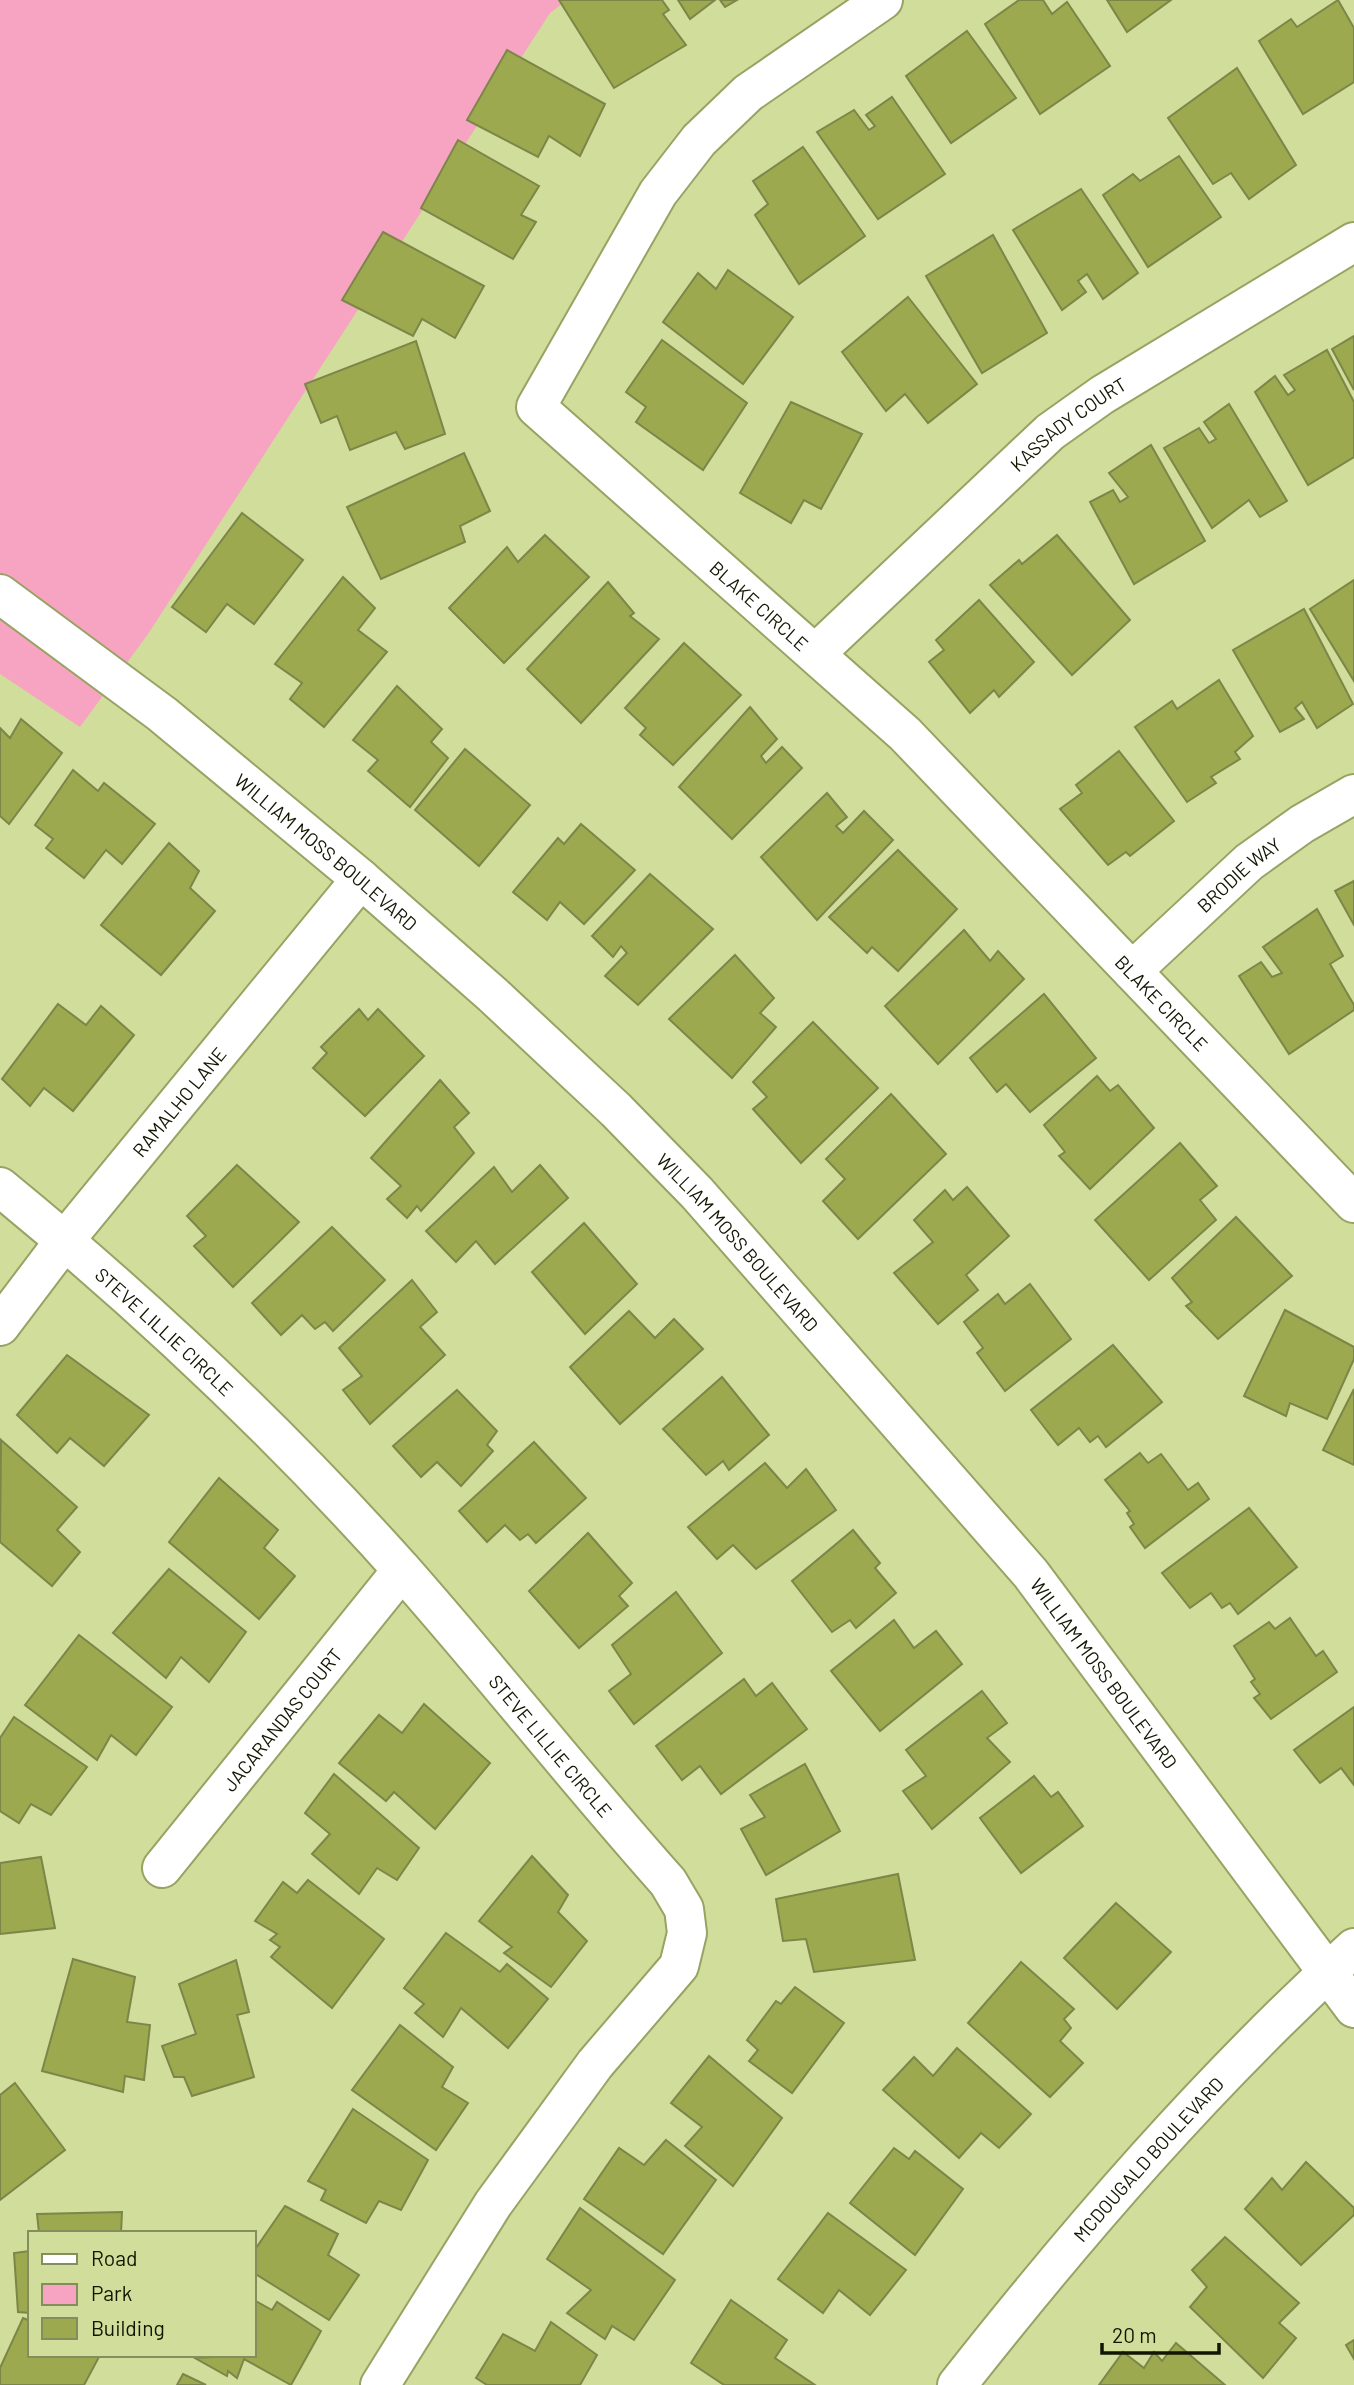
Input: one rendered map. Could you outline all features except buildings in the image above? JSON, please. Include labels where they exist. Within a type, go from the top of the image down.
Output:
[{"type":"street","name":"BLAKE CIRCLE","points":[[883,0],[748,93],[699,140],[658,192],[536,407],[905,734],[1354,1203]]},
{"type":"street","name":"KASSADY COURT","points":[[816,653],[1050,432],[1102,395],[1354,242]]},
{"type":"street","name":"WILLIAM MOSS BOULEVARD","points":[[0,594],[162,714],[362,879],[494,995],[616,1110],[697,1193],[1031,1574],[1341,1961],[1354,2008]]},
{"type":"street","name":"BRODIE WAY","points":[[1132,971],[1250,862],[1302,824],[1354,794]]},
{"type":"street","name":"RAMALHO LANE","points":[[0,1326],[65,1240],[362,879]]},
{"type":"street","name":"STEVE LILLIE CIRCLE","points":[[0,1187],[65,1240],[259,1421],[402,1570],[668,1882],[684,1909],[687,1933],[680,1966],[595,2064],[492,2204],[380,2385]]},
{"type":"street","name":"JACARANDAS COURT","points":[[162,1868],[402,1570]]},
{"type":"street","name":"MCDOUGALD BOULEVARD","points":[[957,2385],[1053,2263],[1160,2141],[1341,1961]]},
{"type":"green space","points":[[0,0],[567,0],[550,13],[148,634],[80,727],[0,674]]}]
